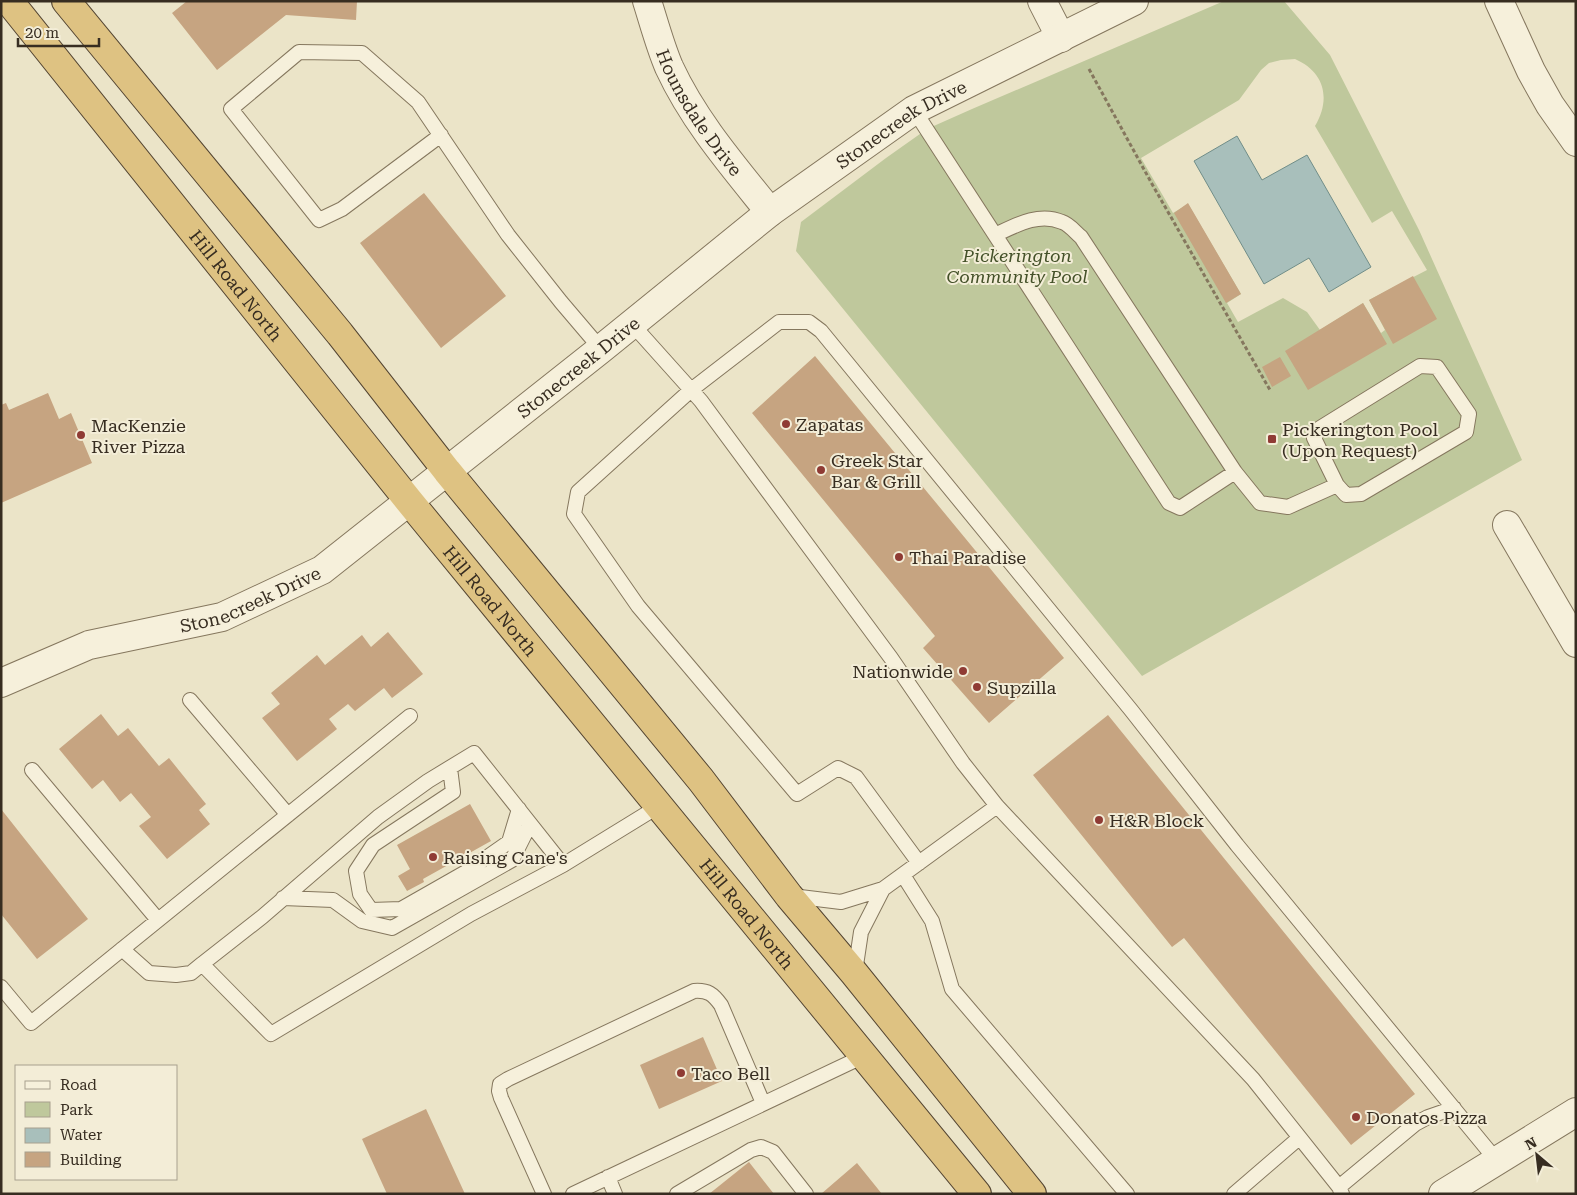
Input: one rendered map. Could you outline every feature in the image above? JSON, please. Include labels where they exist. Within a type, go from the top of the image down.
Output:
[{"type":"highway","name":"Hill Road North","points":[[9,1],[409,501],[977,1194]]},
{"type":"highway","points":[[66,1],[340,334],[446,471],[701,780],[789,896],[854,973],[1032,1194]]},
{"type":"street","name":"Hounsdale Drive","points":[[647,1],[661,48],[670,69],[698,119],[713,142],[770,212]]},
{"type":"street","points":[[1042,1],[1060,38]]},
{"type":"street","name":"Stonecreek Drive","points":[[1,683],[89,645],[222,617],[322,570],[601,349],[770,212],[914,110],[1134,1]]},
{"type":"street","points":[[1499,1],[1531,71],[1550,106],[1576,142]]},
{"type":"street","points":[[1507,525],[1576,643]]},
{"type":"street","points":[[1443,1194],[1576,1112]]},
{"type":"lane","points":[[441,135],[342,209],[319,220],[231,109],[299,52],[362,53],[418,102],[441,135],[508,235],[560,302],[601,349]]},
{"type":"lane","points":[[914,110],[1169,503],[1180,508],[1236,472]]},
{"type":"lane","points":[[995,235],[1023,222],[1045,218],[1064,222],[1081,237],[1236,472],[1260,503],[1288,507],[1337,485]]},
{"type":"lane","points":[[919,863],[856,777],[838,768],[797,794],[638,606],[574,514],[578,492],[690,390],[779,322],[809,322],[822,331],[1131,710],[1237,845],[1497,1161]]},
{"type":"lane","points":[[632,324],[707,409],[886,651],[963,763],[997,806],[1252,1079],[1340,1190],[1415,1124],[1428,1117],[1454,1108]]},
{"type":"lane","points":[[1420,366],[1436,367],[1469,414],[1466,432],[1361,494],[1346,495],[1337,485],[1314,438],[1320,428],[1420,366]]},
{"type":"lane","points":[[190,700],[288,815]]},
{"type":"lane","points":[[1,987],[31,1023],[410,716]]},
{"type":"lane","points":[[122,949],[149,973],[176,975],[191,973],[296,888],[378,817],[428,781],[474,754],[563,866]]},
{"type":"lane","points":[[450,768],[453,792],[373,846],[356,871],[360,894],[372,910],[401,909],[466,872],[509,842],[519,810]]},
{"type":"lane","points":[[32,770],[158,920]]},
{"type":"lane","points":[[202,964],[271,1034],[471,914],[563,866],[659,806]]},
{"type":"lane","points":[[789,896],[841,902],[883,889],[997,806]]},
{"type":"lane","points":[[283,898],[333,900],[362,921],[392,928],[512,860],[530,824]]},
{"type":"lane","points":[[903,875],[932,921],[952,989],[1127,1194]]},
{"type":"lane","points":[[854,973],[861,932],[883,889]]},
{"type":"lane","points":[[544,1194],[501,1098],[500,1084],[694,991],[704,990],[716,998],[721,1005],[763,1103]]},
{"type":"lane","points":[[573,1194],[864,1056]]},
{"type":"lane","points":[[1234,1194],[1300,1138]]},
{"type":"lane","points":[[677,1194],[751,1150],[761,1147],[773,1152],[806,1194]]},
{"type":"lane","points":[[608,1177],[615,1194]]},
{"type":"path","points":[[1090,69],[1147,176],[1270,390]]},
{"type":"green space","name":"Pickerington Community Pool","points":[[1224,1],[1284,1],[1330,55],[1419,230],[1522,460],[1142,676],[796,251],[801,222],[927,129]],"holes":[[[1295,59],[1305,65],[1319,79],[1324,96],[1323,106],[1315,126],[1372,223],[1392,211],[1427,270],[1369,300],[1385,330],[1381,333],[1363,303],[1320,330],[1307,312],[1283,298],[1238,322],[1227,303],[1241,294],[1188,204],[1173,213],[1141,158],[1239,100],[1261,70],[1269,63]]]},
{"type":"water","points":[[1237,136],[1262,180],[1307,155],[1371,267],[1329,292],[1309,258],[1264,284],[1194,161]]},
{"type":"building","points":[[187,1],[357,1],[356,20],[286,15],[217,70],[172,13]]},
{"type":"building","points":[[424,193],[506,296],[441,348],[360,243]]},
{"type":"building","points":[[1188,203],[1241,294],[1226,303],[1174,213]]},
{"type":"building","points":[[1413,276],[1437,319],[1393,344],[1369,300]]},
{"type":"building","points":[[1363,303],[1387,344],[1308,390],[1285,351]]},
{"type":"building","points":[[815,356],[1064,658],[989,723],[923,648],[935,636],[752,413]]},
{"type":"building","points":[[1280,357],[1291,376],[1272,387],[1262,367]]},
{"type":"building","points":[[48,393],[59,419],[71,413],[92,463],[1,503],[1,405],[6,403],[9,410]]},
{"type":"building","points":[[388,632],[423,674],[392,698],[384,688],[355,711],[348,704],[329,719],[337,729],[297,761],[262,718],[280,704],[271,693],[317,655],[325,665],[362,635],[371,647]]},
{"type":"building","points":[[101,714],[118,736],[128,728],[159,766],[169,758],[206,804],[199,810],[210,824],[167,859],[139,826],[151,817],[131,793],[120,802],[103,780],[92,789],[59,749]]},
{"type":"building","points":[[1108,715],[1415,1094],[1351,1145],[1184,938],[1172,947],[1033,775]]},
{"type":"building","name":"Raising Cane's","points":[[470,804],[491,841],[423,879],[424,882],[407,891],[398,876],[410,869],[397,845]]},
{"type":"building","points":[[1,809],[88,919],[37,959],[1,914]]},
{"type":"building","name":"Taco Bell","points":[[703,1037],[722,1081],[659,1109],[640,1065]]},
{"type":"building","points":[[426,1109],[465,1194],[387,1194],[362,1139]]},
{"type":"building","points":[[749,1162],[774,1194],[709,1194]]},
{"type":"building","points":[[857,1163],[882,1194],[821,1194]]},
{"type":"place","name":"Zapatas","points":[[786,424]]},
{"type":"place","name":"MacKenzie River Pizza","points":[[81,435]]},
{"type":"place","name":"Pickerington Pool (Upon Request)","points":[[1272,439]]},
{"type":"place","name":"Greek Star Bar & Grill","points":[[821,470]]},
{"type":"place","name":"Thai Paradise","points":[[899,557]]},
{"type":"place","name":"Nationwide","points":[[963,671]]},
{"type":"place","name":"Supzilla","points":[[977,687]]},
{"type":"place","name":"H&R Block","points":[[1099,820]]},
{"type":"place","name":"Raising Cane's","points":[[433,857]]},
{"type":"place","name":"Taco Bell","points":[[681,1073]]},
{"type":"place","name":"Donatos Pizza","points":[[1356,1117]]}]
